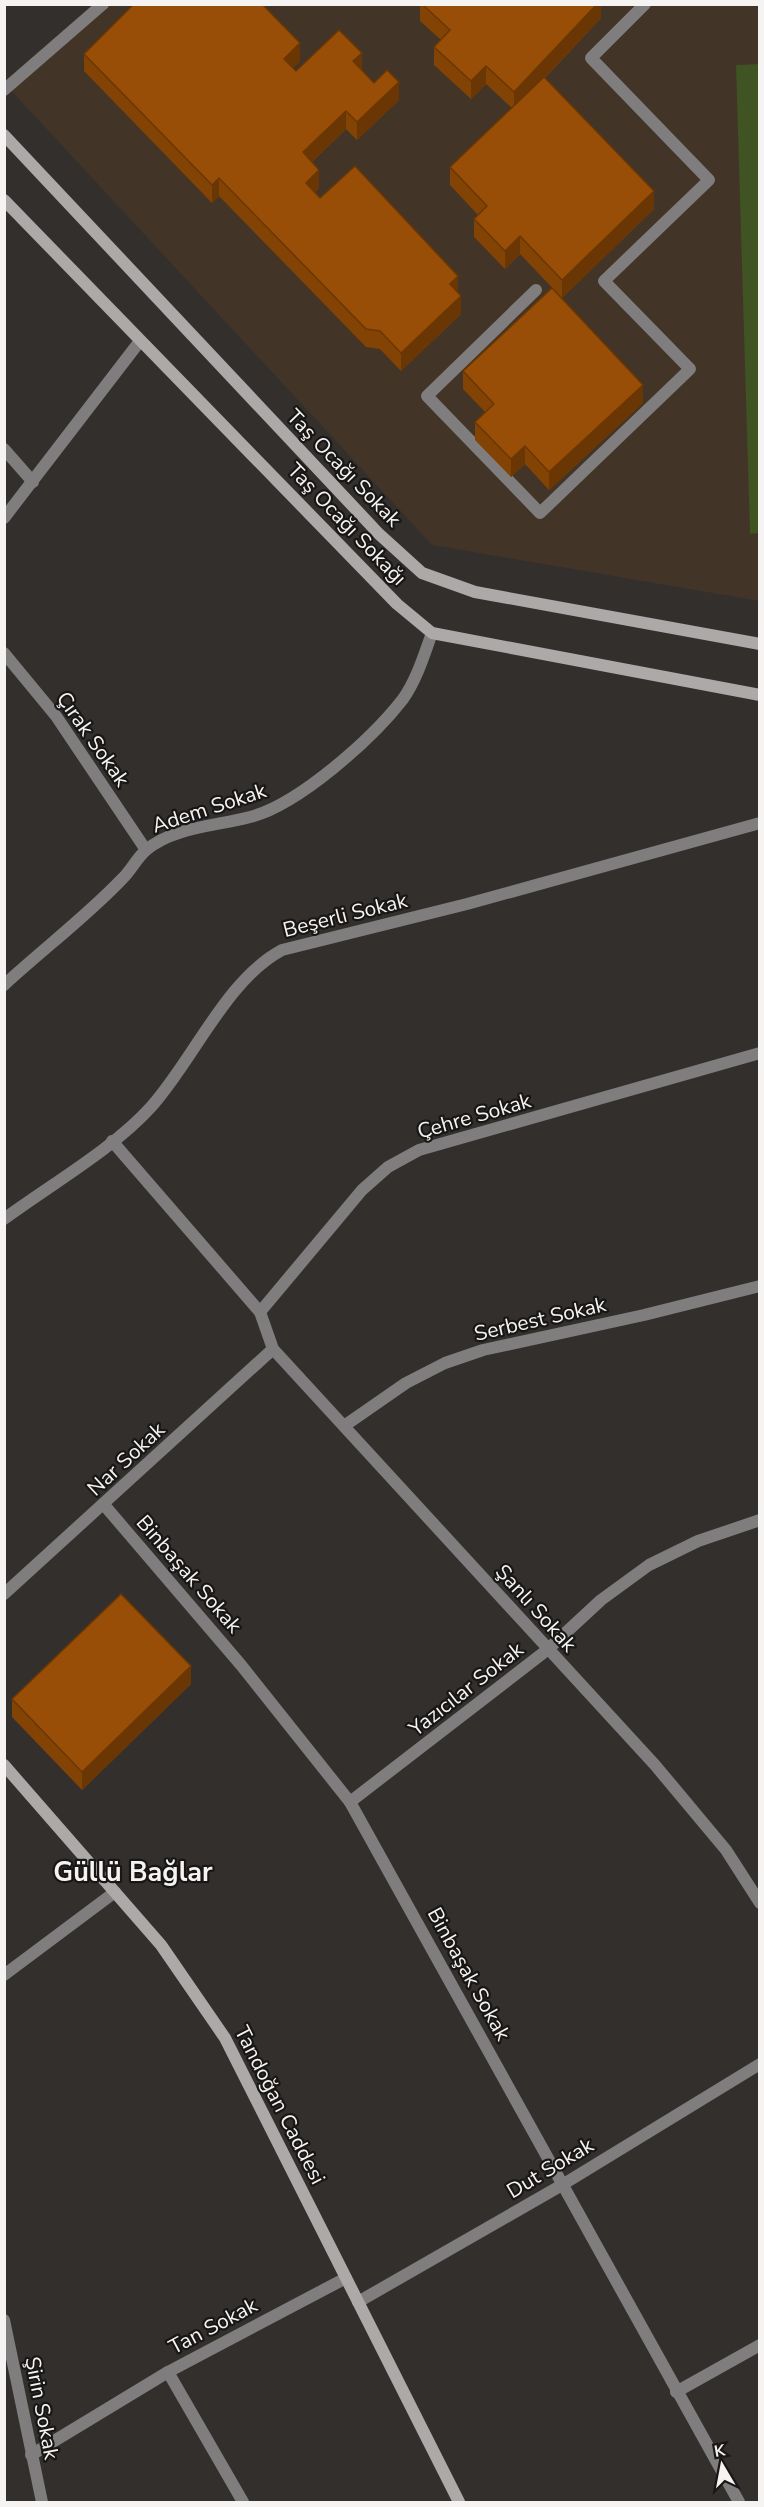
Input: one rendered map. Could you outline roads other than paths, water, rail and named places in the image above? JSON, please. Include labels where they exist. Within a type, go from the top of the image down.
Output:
[{"type":"street","points":[[4,90],[103,4]]},
{"type":"street","points":[[536,290],[428,396],[540,513],[690,369],[604,281],[709,180],[591,57],[645,4]]},
{"type":"street","name":"Taş Ocağı Sokak","points":[[4,135],[371,526],[422,573],[475,592],[759,644]]},
{"type":"street","name":"Taş Ocağı Sokağı","points":[[4,200],[397,604],[432,633],[759,695]]},
{"type":"street","points":[[4,518],[140,341]]},
{"type":"street","points":[[4,449],[33,482]]},
{"type":"street","name":"Adem Sokak","points":[[4,985],[123,878],[146,850],[165,839],[252,817],[277,808],[345,757],[403,698],[418,672],[432,633]]},
{"type":"street","name":"Çırak Sokak","points":[[4,653],[56,716],[146,850]]},
{"type":"street","name":"Beşerli Sokak","points":[[4,1219],[112,1141],[149,1110],[175,1079],[246,978],[266,959],[282,950],[467,904],[759,823]]},
{"type":"street","name":"Çehre Sokak","points":[[260,1312],[362,1190],[388,1167],[419,1150],[759,1053]]},
{"type":"street","points":[[112,1141],[260,1312],[273,1349]]},
{"type":"street","name":"Serbest Sokak","points":[[344,1426],[397,1389],[445,1363],[483,1350],[644,1315],[759,1286]]},
{"type":"street","name":"Şanlı Sokak","points":[[273,1349],[688,1803],[726,1850],[759,1903]]},
{"type":"street","name":"Nar Sokak","points":[[4,1594],[105,1506],[273,1349]]},
{"type":"street","name":"Binbaşak Sokak","points":[[105,1506],[241,1665],[350,1802],[739,2502]]},
{"type":"street","name":"Yazıcılar Sokak","points":[[350,1802],[547,1650],[601,1600],[649,1565],[698,1541],[759,1520]]},
{"type":"street","name":"Tandoğan Caddesi","points":[[4,1766],[161,1945],[225,2038],[459,2502]]},
{"type":"street","points":[[4,1975],[116,1892]]},
{"type":"street","name":"Dut Sokak","points":[[358,2302],[562,2185],[759,2064]]},
{"type":"street","name":"Tan Sokak","points":[[243,2502],[168,2372],[346,2278]]},
{"type":"street","name":"Şirin Sokak","points":[[4,2320],[42,2502]]},
{"type":"street","points":[[676,2392],[759,2345]]},
{"type":"street","points":[[31,2455],[168,2372]]},
{"type":"district","name":"Güllü Bağlar","points":[[133,1872]]}]
